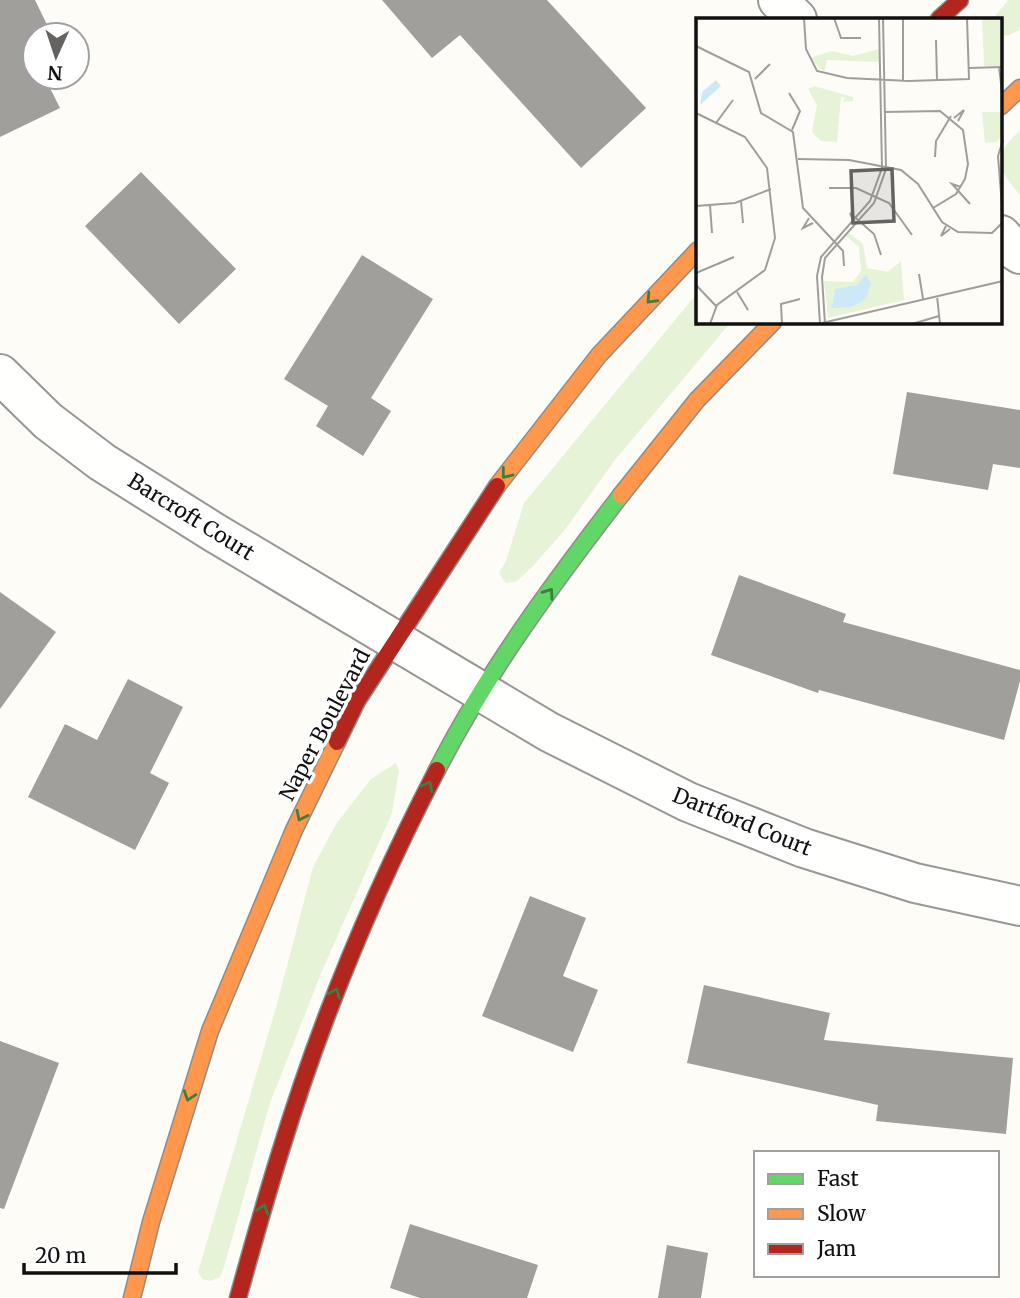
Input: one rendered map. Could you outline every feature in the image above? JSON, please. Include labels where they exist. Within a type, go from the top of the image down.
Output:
[{"type":"main road","points":[[941,18],[961,0]]},
{"type":"main road","points":[[1002,105],[1020,88]]},
{"type":"main road","name":"Naper Boulevard","points":[[132,1298],[170,1158],[215,1019],[294,830],[357,701],[493,491],[599,355],[696,252]]},
{"type":"main road","points":[[239,1298],[254,1238],[302,1080],[349,955],[402,836],[446,752],[482,691],[581,547],[688,411],[770,324]]},
{"type":"street","points":[[778,0],[796,18]]},
{"type":"street","points":[[1002,236],[1020,254]]},
{"type":"street","name":"Barcroft Court","points":[[0,374],[48,421],[102,462],[215,533],[482,691]]},
{"type":"street","name":"Dartford Court","points":[[482,691],[549,732],[688,802],[828,856],[915,883],[1020,906]]},
{"type":"green space","points":[[1008,0],[1020,0],[1020,30],[1002,36],[1002,18],[994,18]]},
{"type":"green space","points":[[1020,130],[1020,195],[1006,178],[1002,166],[1002,155]]},
{"type":"green space","points":[[696,294],[696,324],[729,324],[615,460],[564,531],[517,581],[506,583],[499,573],[506,561],[524,503]]},
{"type":"green space","points":[[396,763],[399,771],[392,813],[322,971],[270,1103],[224,1267],[220,1277],[210,1281],[202,1279],[198,1272],[277,1004],[313,867],[336,824],[371,779]]},
{"type":"building","points":[[0,0],[35,0],[45,21],[21,21],[21,91],[52,91],[60,108],[0,137]]},
{"type":"building","points":[[382,0],[547,0],[646,108],[581,168],[460,35],[432,58]]},
{"type":"building","points":[[141,172],[236,269],[179,324],[85,226]]},
{"type":"building","points":[[362,255],[433,299],[371,398],[391,411],[363,456],[316,426],[328,406],[284,379]]},
{"type":"building","points":[[907,392],[1020,410],[1020,468],[993,464],[988,490],[893,474]]},
{"type":"building","points":[[739,575],[846,614],[843,622],[1020,670],[1020,681],[1004,740],[819,690],[818,693],[711,655]]},
{"type":"building","points":[[0,592],[56,632],[0,709]]},
{"type":"building","points":[[128,679],[183,707],[150,773],[169,783],[135,850],[28,797],[65,724],[97,740]]},
{"type":"building","points":[[530,896],[586,918],[563,976],[598,990],[573,1052],[482,1016]]},
{"type":"building","points":[[704,985],[830,1013],[824,1040],[1013,1058],[1006,1134],[876,1121],[878,1105],[687,1063]]},
{"type":"building","points":[[0,1041],[59,1063],[4,1209],[0,1208]]},
{"type":"building","points":[[410,1224],[538,1265],[527,1298],[420,1298],[390,1288]]},
{"type":"building","points":[[667,1245],[708,1253],[701,1298],[658,1298]]},
{"type":"traffic: fast","points":[[437,770],[500,663],[547,594],[621,495]]},
{"type":"traffic: slow","points":[[1002,105],[1020,88]]},
{"type":"traffic: slow","points":[[497,486],[599,355],[696,252]]},
{"type":"traffic: slow","points":[[621,495],[697,400],[771,324]]},
{"type":"traffic: slow","points":[[132,1298],[151,1222],[210,1031],[294,830],[337,742]]},
{"type":"traffic: jam","points":[[940,18],[960,0]]},
{"type":"traffic: jam","points":[[337,742],[357,701],[497,486]]},
{"type":"traffic: jam","points":[[238,1298],[279,1157],[326,1018],[378,892],[437,770]]}]
